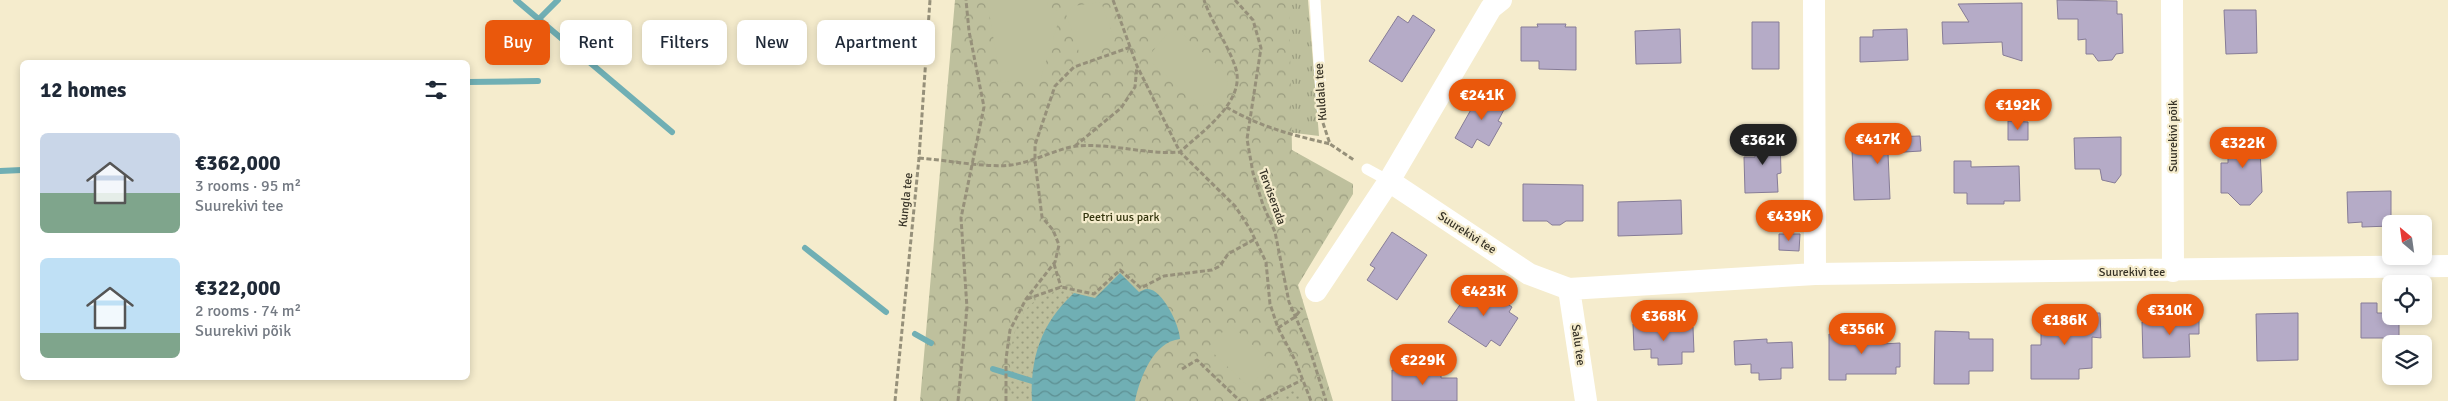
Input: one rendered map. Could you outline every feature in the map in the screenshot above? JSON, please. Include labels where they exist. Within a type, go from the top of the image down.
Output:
[{"type":"street","points":[[1316,291],[1389,181],[1491,8],[1501,0]]},
{"type":"street","points":[[1814,0],[1815,274]]},
{"type":"street","name":"Suurekivi põik","points":[[2172,0],[2173,271]]},
{"type":"street","name":"Suurekivi tee","points":[[1389,181],[1529,274],[1570,289],[1815,274],[2173,271],[2448,266]]},
{"type":"street","name":"Salu tee","points":[[1570,289],[1586,401]]},
{"type":"lane","name":"Kuldala tee","points":[[1315,0],[1322,110]]},
{"type":"lane","points":[[1367,169],[1389,181]]},
{"type":"path","name":"Kungla tee","points":[[895,401],[919,158],[930,0]]},
{"type":"path","points":[[958,401],[967,308],[961,218],[984,107],[969,31],[966,0]]},
{"type":"path","points":[[1113,0],[1137,66],[1180,152],[1235,206],[1255,239],[1266,262],[1270,304],[1278,328],[1295,360],[1311,401]]},
{"type":"path","points":[[1075,146],[1114,145],[1161,154],[1180,152],[1226,107],[1234,95],[1238,81],[1236,67],[1204,0]]},
{"type":"path","name":"Terviserada","points":[[1235,0],[1253,20],[1261,48],[1247,139],[1253,173],[1263,205],[1275,232],[1289,302],[1310,350],[1326,401]]},
{"type":"path","points":[[1006,401],[1006,359],[1010,330],[1026,299],[1054,264],[1059,245],[1053,230],[1042,217],[1035,161],[1036,145],[1055,86],[1074,67],[1131,47]]},
{"type":"path","points":[[919,158],[1009,165],[1035,161],[1075,146],[1122,108],[1135,87],[1137,66]]},
{"type":"path","points":[[1226,107],[1249,120],[1280,133],[1330,144],[1367,169]]},
{"type":"path","name":"Kuldala tee","points":[[1322,110],[1324,130],[1330,144]]},
{"type":"path","points":[[1026,299],[1061,287],[1094,294],[1120,270],[1141,288],[1164,276],[1212,270],[1220,266],[1228,254],[1255,239]]},
{"type":"path","points":[[1054,264],[1061,287]]},
{"type":"path","points":[[1278,328],[1295,317],[1316,291]]},
{"type":"path","points":[[1182,370],[1198,360],[1240,401]]},
{"type":"path","points":[[1260,401],[1302,380]]},
{"type":"green space","name":"Peetri uus park","points":[[955,0],[1289,0],[1292,150],[1353,184],[1353,194],[1298,285],[1333,401],[920,401]]},
{"type":"green space","points":[[987,0],[1047,0],[1048,6],[1061,13],[1038,87],[1015,80],[1001,83]]},
{"type":"green space","points":[[1244,0],[1308,0],[1319,136],[1287,132]]},
{"type":"green space","points":[[1101,2],[1115,40],[1102,47],[1100,51],[1086,56],[1079,52],[1066,14],[1073,6]]},
{"type":"green space","points":[[1174,32],[1182,34],[1226,73],[1228,79],[1225,91],[1211,103],[1199,105],[1152,63],[1152,52],[1167,34]]},
{"type":"green space","points":[[1058,290],[1074,293],[1053,317],[1040,342],[1033,370],[1032,401],[1012,401],[1010,365],[1016,328],[1021,317],[1031,304]]},
{"type":"green space","points":[[1230,324],[1272,363],[1249,387],[1208,348]]},
{"type":"green space","points":[[1292,389],[1300,391],[1306,401],[1271,401]]},
{"type":"water","points":[[1120,273],[1139,292],[1147,289],[1153,290],[1164,301],[1174,317],[1180,339],[1162,347],[1149,362],[1140,382],[1135,401],[1032,401],[1033,370],[1036,356],[1040,342],[1053,316],[1074,293],[1095,298]]},
{"type":"building","points":[[2057,0],[2117,1],[2117,14],[2122,14],[2123,53],[2116,54],[2112,60],[2098,61],[2093,54],[2086,54],[2086,39],[2078,40],[2078,19],[2058,19]]},
{"type":"building","points":[[2022,3],[2022,61],[2003,55],[2002,42],[1943,44],[1942,22],[1969,22],[1958,4]]},
{"type":"building","points":[[2224,10],[2256,10],[2257,53],[2226,54]]},
{"type":"building","points":[[1413,15],[1435,30],[1402,82],[1369,61],[1398,16],[1408,23]]},
{"type":"building","points":[[1752,22],[1779,22],[1779,69],[1752,69]]},
{"type":"building","points":[[1537,24],[1566,24],[1565,27],[1576,27],[1576,70],[1539,69],[1539,61],[1521,61],[1521,27],[1538,27]]},
{"type":"building","points":[[1680,29],[1681,63],[1636,64],[1635,31]]},
{"type":"building","points":[[1907,29],[1908,60],[1860,62],[1860,37],[1873,37],[1873,30]]},
{"type":"building","points":[[1482,90],[1507,104],[1498,121],[1502,123],[1489,146],[1477,139],[1472,148],[1455,138]]},
{"type":"building","points":[[2008,121],[2028,122],[2028,140],[2008,140]]},
{"type":"building","points":[[2234,130],[2257,130],[2257,149],[2260,149],[2262,192],[2250,205],[2240,205],[2228,193],[2221,193],[2221,163],[2228,163],[2228,150],[2234,150]]},
{"type":"building","points":[[1920,136],[1921,151],[1888,153],[1890,199],[1854,200],[1852,149],[1860,148],[1860,138]]},
{"type":"building","points":[[1755,137],[1780,137],[1781,173],[1777,174],[1778,192],[1745,193],[1744,157],[1755,157]]},
{"type":"building","points":[[2121,137],[2121,175],[2115,183],[2102,180],[2100,169],[2075,169],[2074,138]]},
{"type":"building","points":[[1954,161],[1971,161],[1971,167],[2019,166],[2020,201],[2004,201],[2004,204],[1967,204],[1967,193],[1954,193]]},
{"type":"building","points":[[1523,184],[1583,185],[1583,221],[1566,221],[1560,225],[1552,225],[1547,221],[1523,221]]},
{"type":"building","points":[[2391,191],[2391,215],[2382,215],[2382,226],[2362,227],[2362,222],[2348,223],[2347,192]]},
{"type":"building","points":[[1681,200],[1682,234],[1618,236],[1618,202]]},
{"type":"building","points":[[1392,232],[1427,255],[1397,300],[1367,280],[1375,268],[1370,265]]},
{"type":"building","points":[[1779,234],[1800,234],[1799,251],[1779,250]]},
{"type":"building","points":[[1475,283],[1512,307],[1509,312],[1518,318],[1500,346],[1491,340],[1486,347],[1448,322]]},
{"type":"building","points":[[2361,303],[2377,303],[2377,313],[2382,313],[2382,325],[2399,325],[2399,335],[2382,335],[2382,338],[2361,338]]},
{"type":"building","points":[[2175,312],[2199,312],[2199,334],[2189,334],[2190,357],[2143,358],[2142,322],[2175,321]]},
{"type":"building","points":[[2051,313],[2100,313],[2101,338],[2092,337],[2092,368],[2079,369],[2079,379],[2031,379],[2031,345],[2041,345],[2041,323],[2051,323]]},
{"type":"building","points":[[2298,313],[2298,360],[2257,361],[2256,314]]},
{"type":"building","points":[[1669,323],[1670,328],[1693,327],[1694,352],[1682,352],[1682,364],[1658,365],[1658,358],[1651,358],[1651,349],[1634,350],[1633,324]]},
{"type":"building","points":[[1935,331],[1969,332],[1969,339],[1993,339],[1993,371],[1969,371],[1969,384],[1934,384]]},
{"type":"building","points":[[1882,333],[1882,344],[1900,343],[1900,367],[1896,367],[1896,374],[1846,374],[1846,380],[1829,380],[1829,334]]},
{"type":"building","points":[[1767,339],[1767,343],[1792,342],[1793,368],[1781,368],[1781,379],[1759,380],[1759,373],[1751,373],[1751,364],[1735,365],[1734,341]]},
{"type":"building","points":[[1392,370],[1441,370],[1441,378],[1457,378],[1457,401],[1392,401]]},
{"type":"waterway","points":[[516,0],[672,132]]},
{"type":"waterway","points":[[539,19],[558,0]]},
{"type":"waterway","points":[[470,82],[538,81]]},
{"type":"waterway","points":[[0,171],[20,170]]},
{"type":"waterway","points":[[805,248],[886,312]]},
{"type":"waterway","points":[[915,334],[931,343]]},
{"type":"waterway","points":[[993,369],[1032,381]]}]
